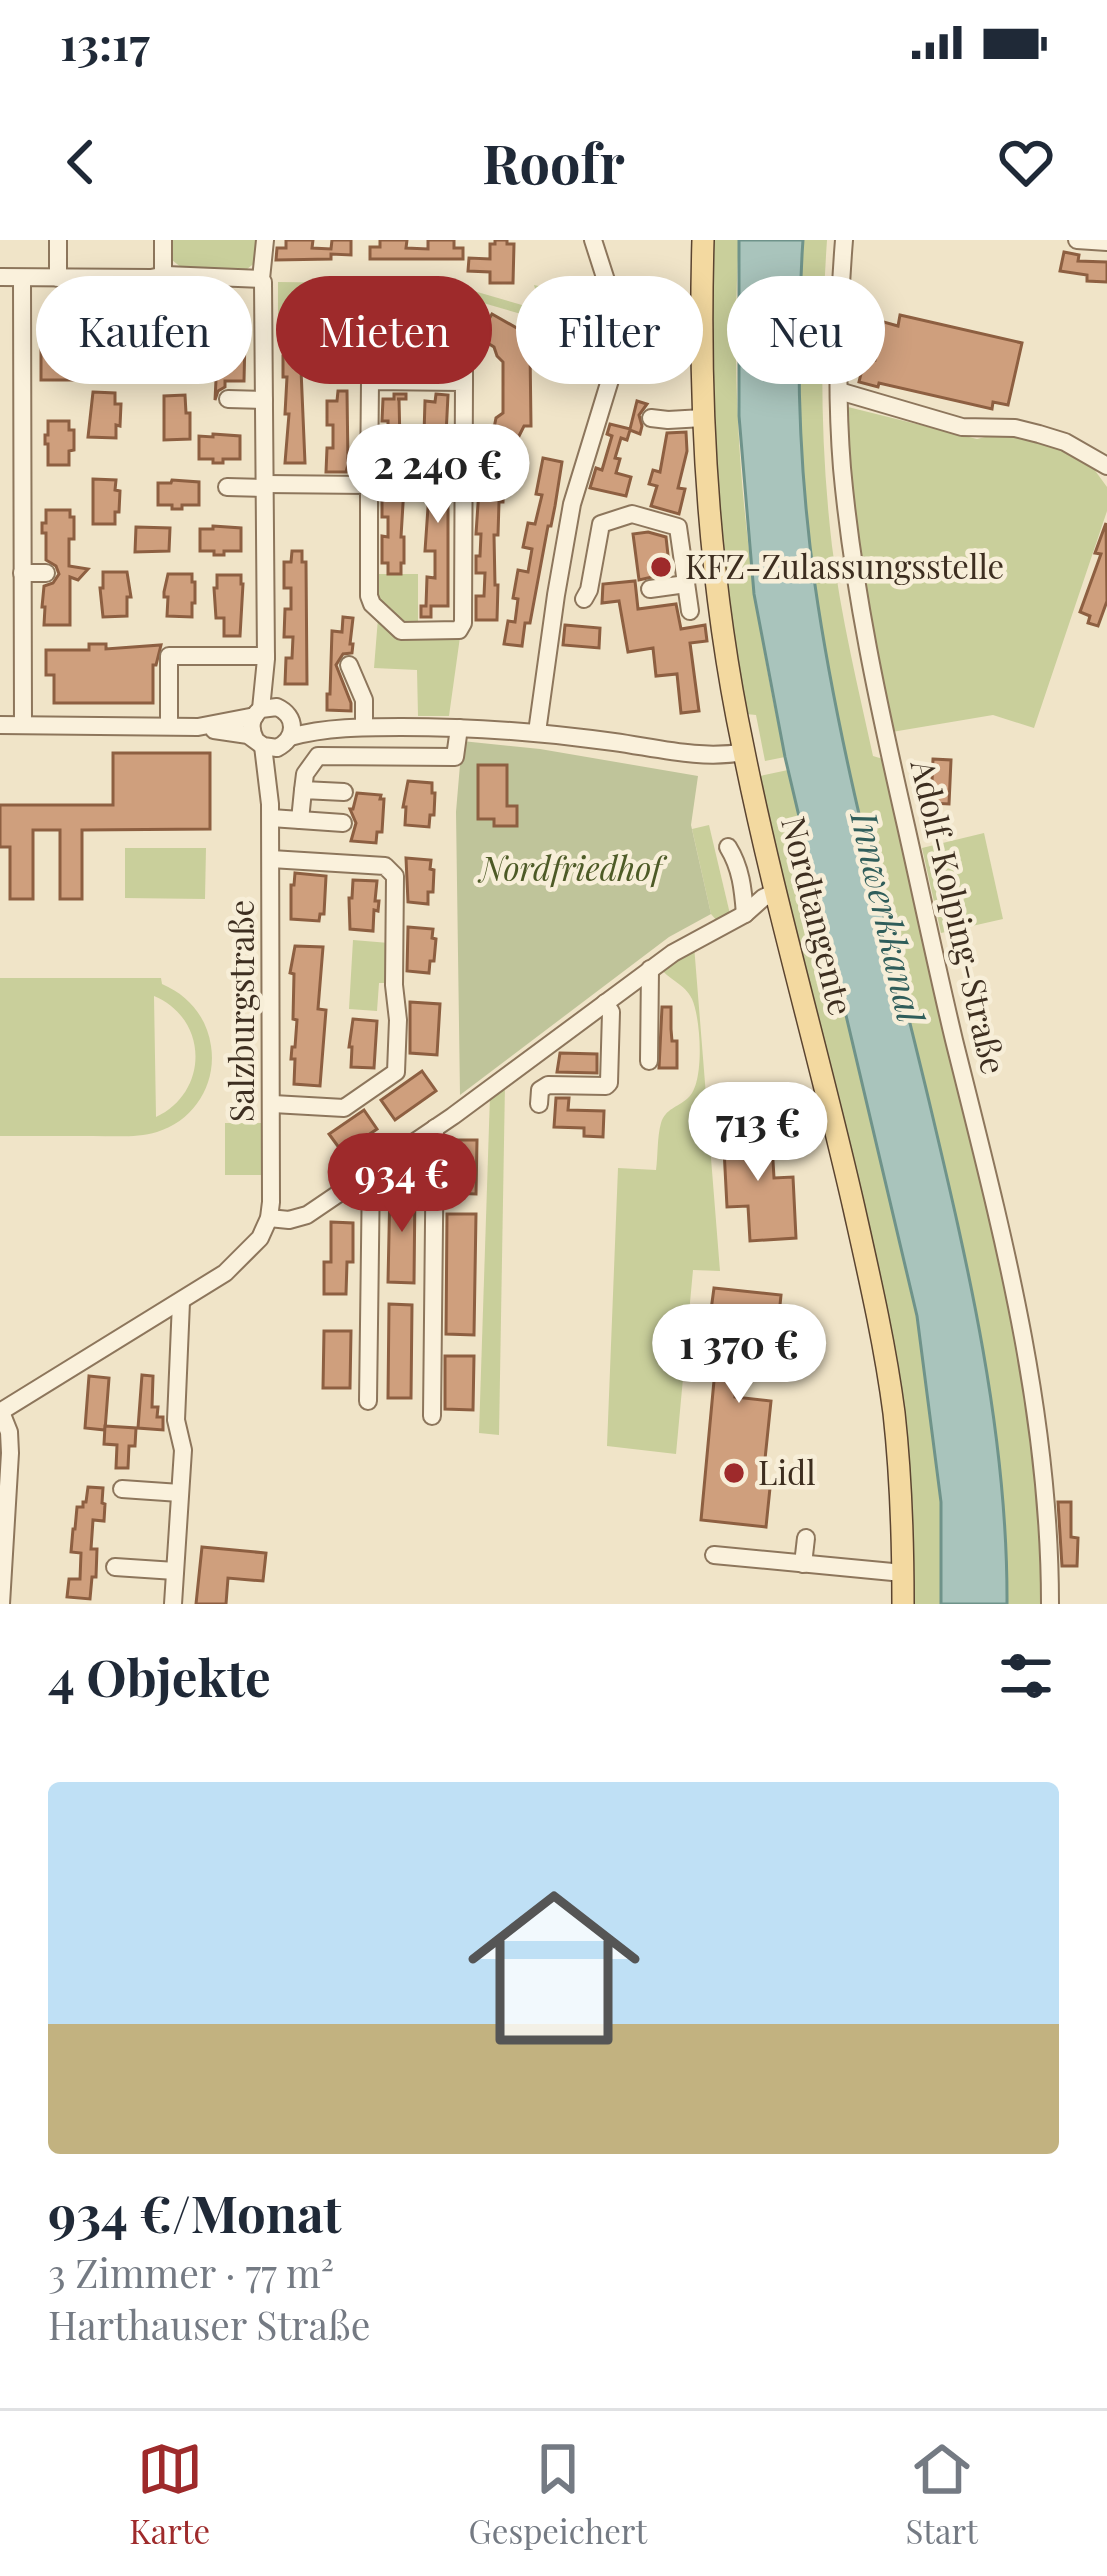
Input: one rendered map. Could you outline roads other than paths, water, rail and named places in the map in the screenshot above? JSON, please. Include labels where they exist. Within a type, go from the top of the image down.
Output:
[{"type":"main road","name":"Nordtangente","points":[[703,240],[703,418],[727,662],[743,752],[881,1331],[901,1496],[903,1604]]},
{"type":"street","points":[[58,240],[58,276]]},
{"type":"street","points":[[163,240],[166,275]]},
{"type":"street","points":[[265,240],[261,279],[266,657],[271,712],[293,728],[272,742]]},
{"type":"street","points":[[537,732],[572,504],[621,344],[621,327],[593,240]]},
{"type":"street","name":"Adolf-Kolping-Straße","points":[[844,240],[839,391],[850,536],[909,843],[1033,1380],[1048,1522],[1050,1604]]},
{"type":"street","points":[[1077,240],[1107,242]]},
{"type":"street","points":[[161,276],[261,279]]},
{"type":"street","points":[[0,278],[36,278]]},
{"type":"street","points":[[22,278],[23,725]]},
{"type":"street","points":[[370,384],[370,601],[401,631],[459,630],[463,623],[464,384]]},
{"type":"street","points":[[839,391],[962,427],[1015,428],[1039,434],[1065,442],[1107,466]]},
{"type":"street","points":[[227,399],[264,400]]},
{"type":"street","points":[[651,418],[703,418]]},
{"type":"street","points":[[227,487],[369,485]]},
{"type":"street","points":[[556,595],[591,597],[603,521],[632,514],[676,525],[690,611]]},
{"type":"street","points":[[680,539],[712,538]]},
{"type":"street","points":[[22,573],[46,573]]},
{"type":"street","points":[[650,589],[686,584]]},
{"type":"street","points":[[0,610],[22,610]]},
{"type":"street","points":[[244,633],[266,633]]},
{"type":"street","points":[[169,726],[169,656],[266,657]]},
{"type":"street","points":[[349,664],[364,700],[364,727]]},
{"type":"street","points":[[271,712],[251,730],[272,742]]},
{"type":"street","points":[[198,727],[271,712],[344,728]]},
{"type":"street","points":[[0,725],[198,727],[272,742],[344,728],[458,728],[537,732],[689,753],[743,752]]},
{"type":"street","points":[[301,820],[305,774],[318,757],[454,757],[458,728]]},
{"type":"street","name":"Salzburgstraße","points":[[269,1218],[272,742]]},
{"type":"street","points":[[304,790],[344,791]]},
{"type":"street","points":[[270,811],[301,820],[343,823]]},
{"type":"street","points":[[728,847],[743,885],[746,914]]},
{"type":"street","points":[[271,859],[391,870],[395,876],[398,1020],[396,1072],[344,1108],[273,1104]]},
{"type":"street","points":[[1,1604],[10,1453],[1,1412],[225,1273],[252,1249],[269,1218],[307,1215],[689,943],[778,903]]},
{"type":"street","points":[[649,1061],[650,969]]},
{"type":"street","points":[[539,1104],[540,1090],[548,1085],[609,1083],[610,1012],[605,1003]]},
{"type":"street","points":[[432,1416],[435,1128]]},
{"type":"street","points":[[368,1401],[371,1172]]},
{"type":"street","points":[[173,1604],[183,1450],[176,1420],[181,1302]]},
{"type":"street","points":[[122,1489],[180,1492]]},
{"type":"street","points":[[803,1564],[806,1538]]},
{"type":"street","points":[[714,1555],[903,1573]]},
{"type":"street","points":[[115,1567],[176,1571]]},
{"type":"water","points":[[739,240],[803,240],[801,276],[739,276]]},
{"type":"water","points":[[739,384],[800,384],[805,499],[825,650],[851,780],[971,1287],[1001,1477],[1007,1604],[941,1604],[941,1502],[917,1316],[785,757],[754,594]]},
{"type":"place","name":"KFZ-Zulassungsstelle","points":[[661,567]]},
{"type":"place","name":"Lidl","points":[[734,1473]]},
{"type":"park label","name":"Nordfriedhof","points":[[571,869]]},
{"type":"water label","name":"Innwerkkanal","points":[[887,917]]}]
